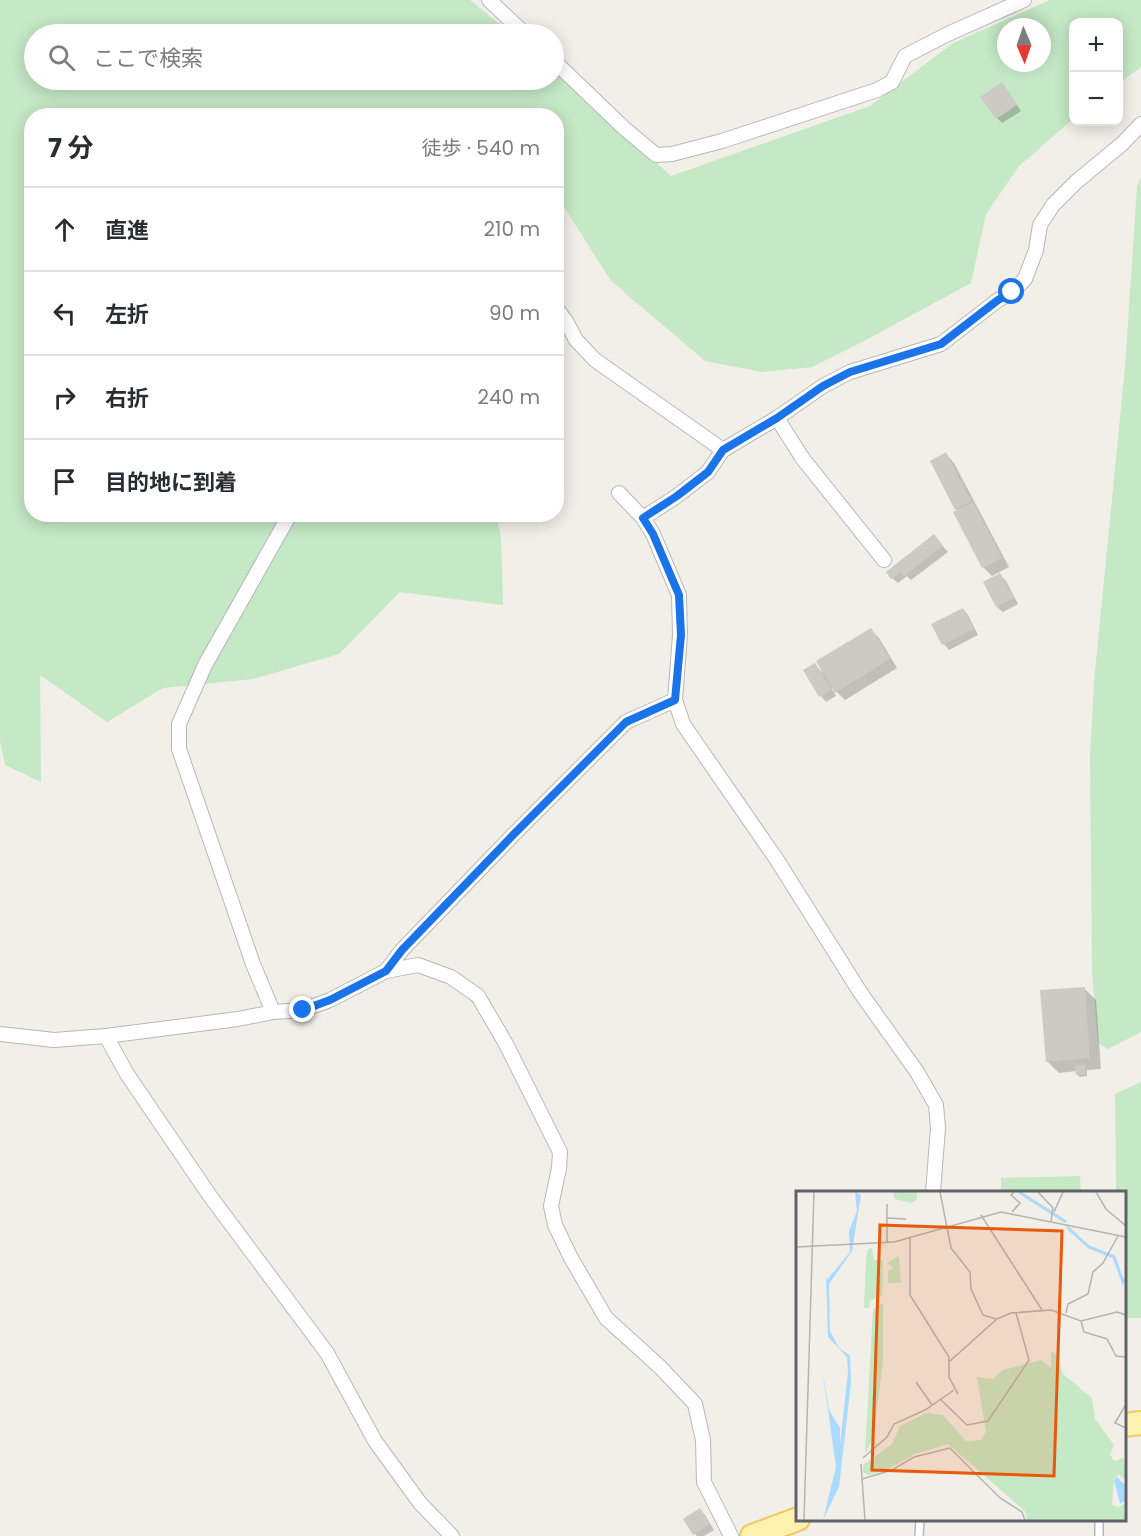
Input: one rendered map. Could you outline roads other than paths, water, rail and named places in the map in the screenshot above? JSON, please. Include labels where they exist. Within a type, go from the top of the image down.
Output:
[{"type":"main road","points":[[1126,1425],[1141,1423]]},
{"type":"main road","points":[[752,1536],[796,1520]]},
{"type":"street","points":[[489,0],[514,24]]},
{"type":"street","points":[[564,71],[624,128],[657,154],[672,154],[722,141],[877,90],[892,82],[905,56],[1024,0]]},
{"type":"street","points":[[643,518],[708,472],[723,450],[777,418],[823,386],[850,372],[941,344],[998,300],[1012,292],[1025,279],[1036,250],[1040,225],[1053,205],[1141,124]]},
{"type":"street","points":[[564,317],[576,340],[595,360],[723,450]]},
{"type":"street","points":[[777,418],[803,459],[884,560]]},
{"type":"street","points":[[620,493],[643,518],[653,534],[679,595],[681,635],[675,700],[683,724],[777,860],[860,992],[918,1072],[936,1105],[938,1128],[933,1191]]},
{"type":"street","points":[[273,1012],[253,964],[179,749],[180,724],[205,665],[285,522]]},
{"type":"street","points":[[386,971],[402,950],[498,850],[626,722],[675,700]]},
{"type":"street","points":[[0,1034],[54,1040],[106,1036],[238,1019],[273,1012],[303,1010],[330,1000],[386,971],[418,965],[451,977],[478,996],[506,1044],[560,1152],[560,1168],[551,1206],[555,1225],[567,1250],[606,1317],[660,1367],[695,1404],[703,1440],[704,1482],[731,1536]]},
{"type":"street","points":[[106,1036],[127,1074],[210,1196],[327,1353],[375,1441],[420,1503],[452,1536]]},
{"type":"lane","points":[[919,1536],[920,1521]]}]
